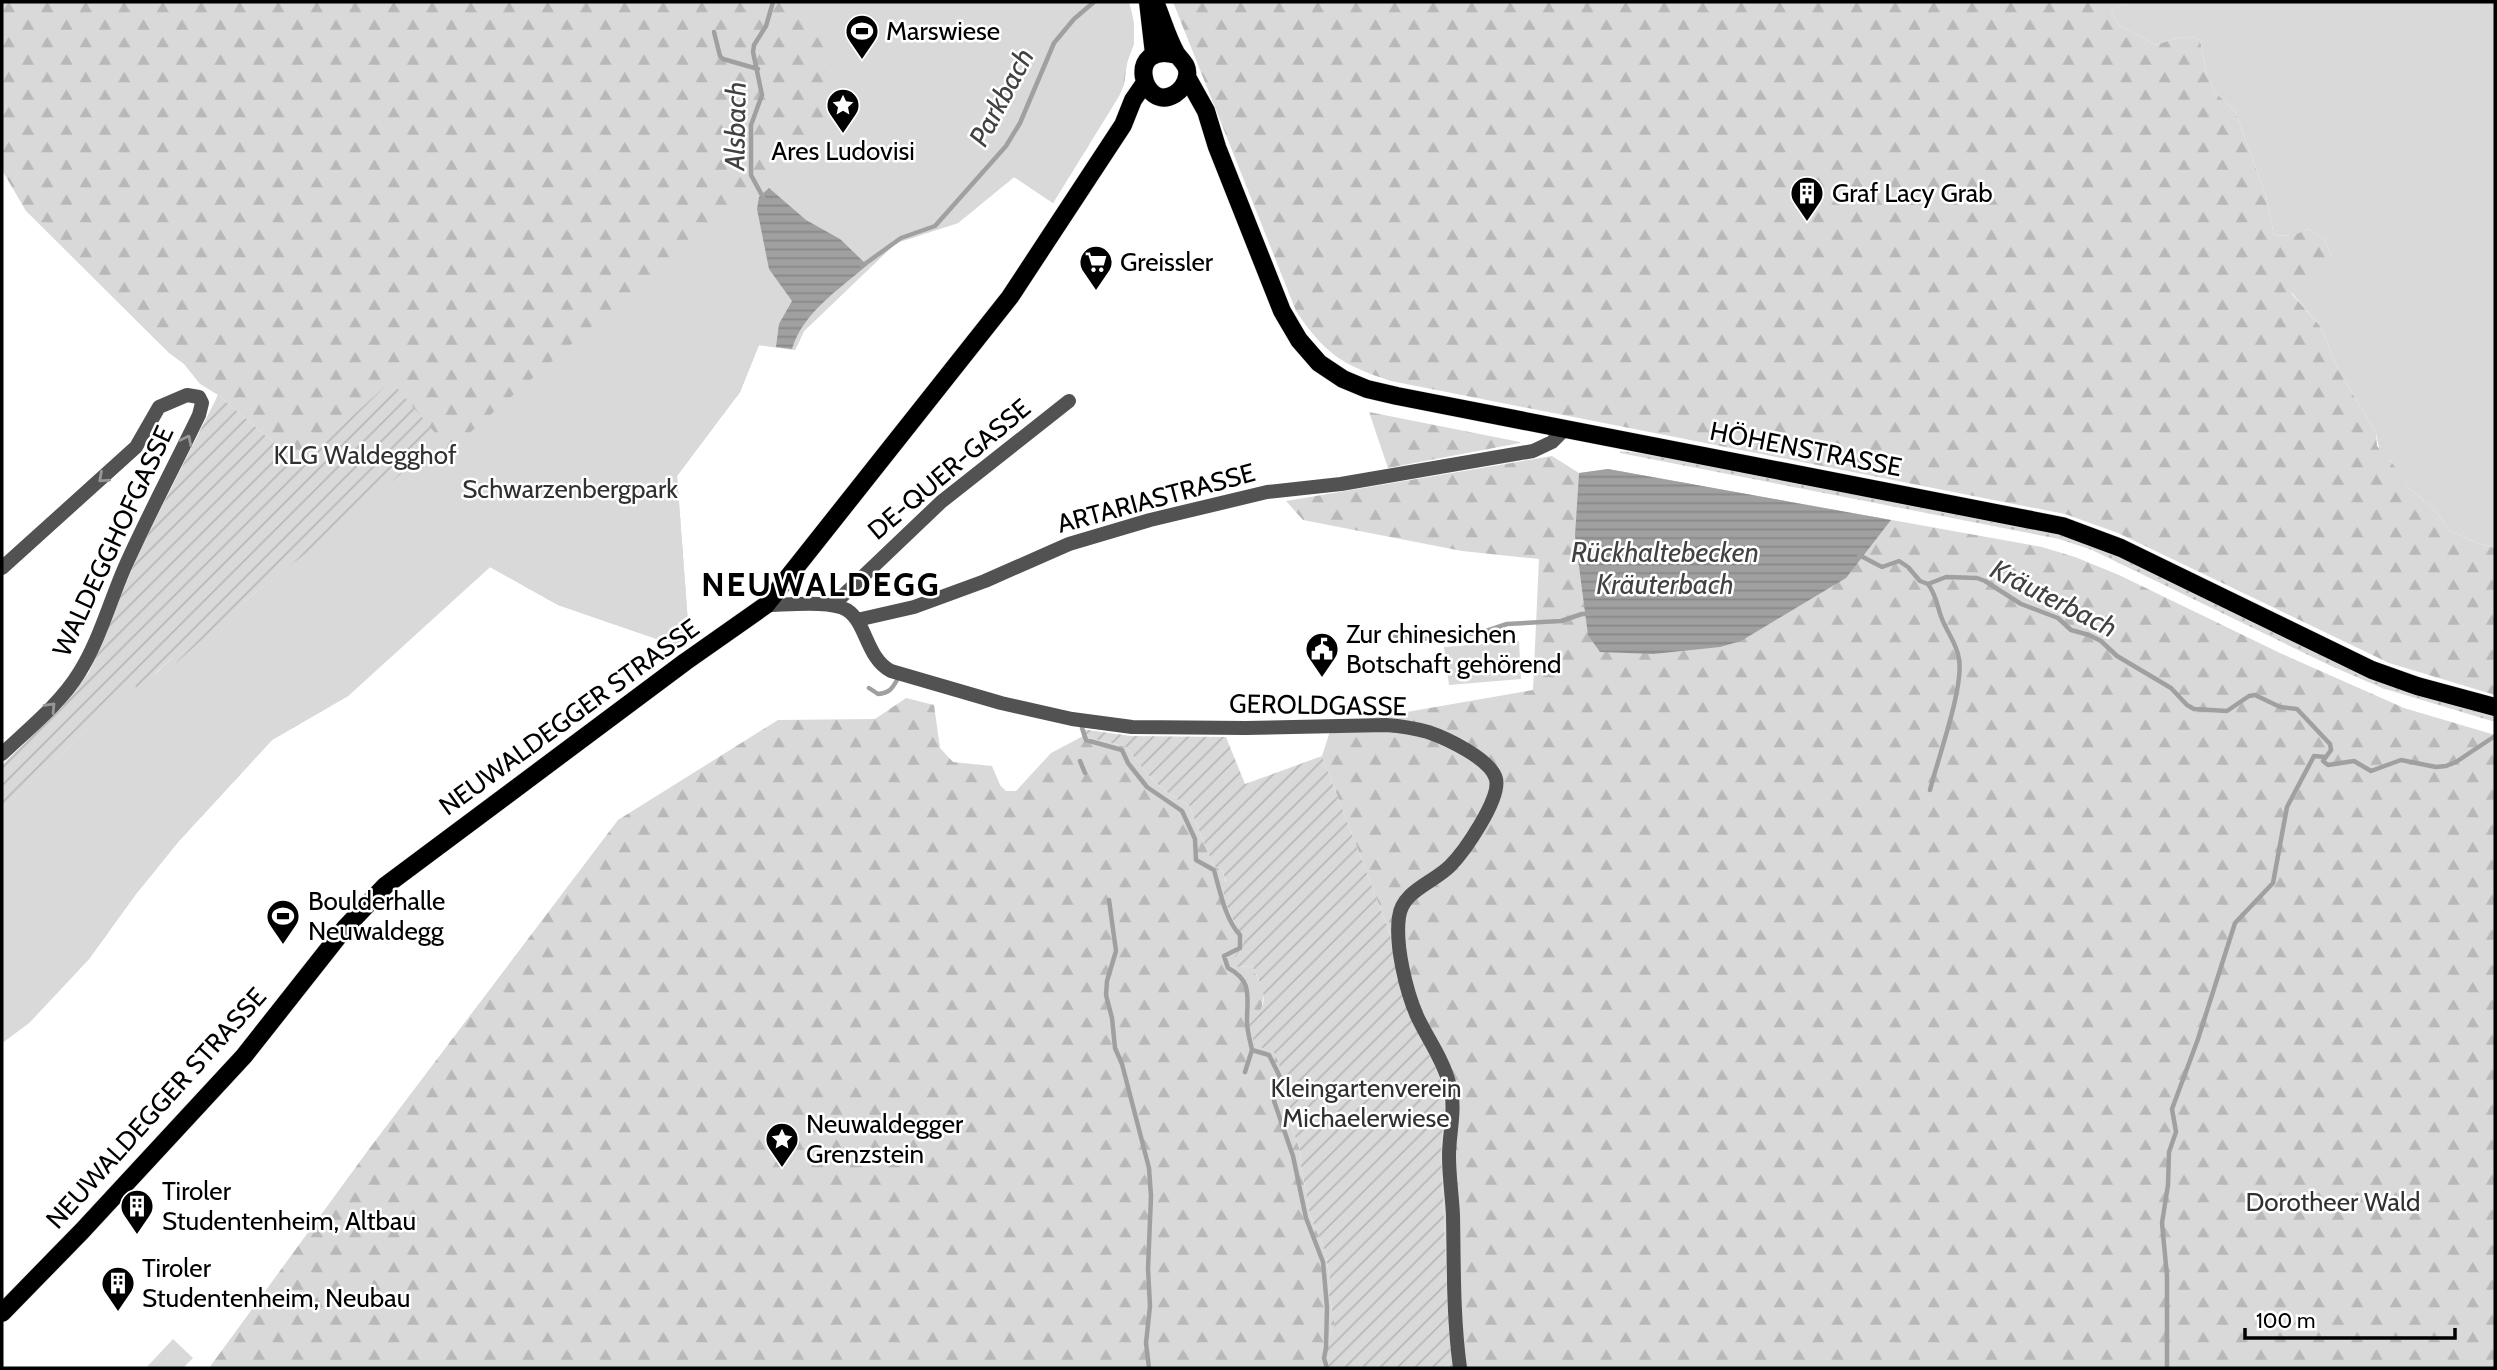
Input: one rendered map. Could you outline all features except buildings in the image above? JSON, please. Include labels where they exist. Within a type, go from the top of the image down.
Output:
[{"type":"main road","name":"NEUWALDEGGER STRASSE","points":[[1148,2],[1154,54],[1143,68],[1159,91]]},
{"type":"main road","points":[[1155,2],[1177,55],[1185,64],[1187,77]]},
{"type":"main road","points":[[1154,54],[1163,52],[1177,55]]},
{"type":"main road","name":"NEUWALDEGGER STRASSE","points":[[2,1313],[244,1056],[345,928],[385,886],[685,662],[766,605],[1010,297],[1123,125],[1133,100],[1185,84],[1187,77]]},
{"type":"main road","name":"HÖHENSTRASSE","points":[[1187,77],[1199,95],[1282,311],[1299,340],[1319,363],[1343,379],[1367,389],[2062,526],[2121,548],[2372,670],[2417,686],[2495,707]]},
{"type":"main road","name":"HÖHENSTRASSE","points":[[1159,91],[1190,104],[1217,147]]},
{"type":"street","name":"WALDEGGHOFGASSE","points":[[2,568],[136,447],[159,407],[187,395],[198,397],[202,403],[199,415],[128,561],[98,636],[79,674],[2,754]]},
{"type":"street","name":"DE-QUER-GASSE","points":[[833,605],[941,502],[1069,401]]},
{"type":"street","name":"ARTARIASTRASSE","points":[[857,620],[914,607],[985,581],[1069,544],[1150,520],[1267,492],[1341,484],[1533,451],[1552,442],[1565,429]]},
{"type":"street","points":[[766,605],[833,605],[846,610],[857,620]]},
{"type":"street","name":"GEROLDGASSE","points":[[857,620],[871,649],[884,667],[1000,703],[1072,719],[1132,727],[1404,727],[1428,732],[1443,739],[1477,758],[1492,771],[1497,786],[1480,823],[1450,866],[1408,898],[1400,909],[1398,920],[1406,983],[1416,1014],[1446,1072],[1453,1096],[1449,1156],[1453,1211],[1454,1327],[1460,1368]]},
{"type":"green space","points":[[2,2],[811,2],[811,19],[1129,2],[1134,24],[1134,44],[1119,96],[1053,203],[1014,177],[958,223],[896,243],[804,331],[795,350],[759,345],[740,392],[677,476],[689,636],[677,646],[558,605],[490,567],[348,696],[272,740],[179,841],[89,959],[29,1023],[2,1043],[2,809],[135,686],[175,662],[305,555],[391,382],[299,464],[218,395],[200,384],[184,364],[169,353],[26,211],[2,170]]},
{"type":"green space","name":"Schwarzenbergpark","points":[[811,2],[1129,2],[1134,33],[1119,96],[1053,203],[1014,177],[958,223],[896,243],[804,331],[795,350],[759,345],[740,392],[677,476],[689,636],[677,646],[558,605],[490,567],[348,696],[272,740],[179,841],[89,959],[29,1023],[2,1043],[2,809],[135,686],[139,689],[172,658],[176,662],[257,591],[366,505],[422,456],[418,451],[436,434],[450,450],[848,103],[811,19]]},
{"type":"green space","points":[[1173,2],[2128,2],[2111,10],[2119,25],[2156,45],[2183,37],[2200,40],[2207,76],[2215,92],[2235,111],[2266,196],[2274,236],[2293,235],[2308,229],[2324,239],[2331,255],[2326,271],[2291,293],[2321,327],[2338,369],[2376,433],[2377,446],[2397,468],[2408,487],[2435,510],[2449,530],[2495,548],[2495,695],[2389,663],[2118,533],[2065,514],[1391,381],[1347,363],[1316,338],[1296,311]]},
{"type":"green space","points":[[2128,2],[2495,2],[2495,548],[2449,530],[2435,510],[2408,487],[2391,461],[2380,453],[2376,433],[2338,369],[2321,327],[2291,292],[2325,271],[2331,255],[2324,239],[2308,229],[2294,235],[2274,236],[2266,196],[2235,111],[2215,92],[2207,76],[2200,40],[2183,37],[2156,45],[2119,25],[2111,10]]},
{"type":"green space","name":"KLG Waldegghof","points":[[391,381],[436,434],[418,451],[422,456],[326,538],[257,591],[176,663],[172,658],[138,689],[135,686],[2,809],[2,765],[62,707],[89,672],[139,552],[218,395],[299,464]]},
{"type":"green space","points":[[1369,412],[1520,442],[1520,443],[1388,468]]},
{"type":"green space","points":[[1620,451],[1654,455],[2060,534],[2115,555],[2347,668],[2409,692],[2495,715],[2495,722],[2382,688],[2092,550],[2059,539]]},
{"type":"green space","name":"Dorotheer Wald","points":[[1552,456],[1579,473],[1608,469],[2042,547],[2119,575],[2280,653],[2404,708],[2495,735],[2495,1368],[1453,1368],[1441,1151],[1445,1094],[1411,1015],[1389,931],[1322,756],[1332,725],[1533,690],[1539,559],[1462,551],[1303,520],[1286,501]]},
{"type":"green space","points":[[1519,641],[1521,679],[1449,685],[1444,647]]},
{"type":"green space","points":[[906,698],[934,705],[940,748],[953,762],[992,766],[1000,785],[1006,791],[1016,791],[1051,753],[1087,734],[1091,738],[1127,747],[1154,780],[1189,805],[1213,865],[1223,872],[1227,886],[1223,898],[1244,943],[1237,967],[1252,966],[1264,992],[1261,1012],[1284,1077],[1282,1100],[1301,1153],[1310,1215],[1325,1251],[1335,1324],[1329,1338],[1326,1357],[1330,1368],[209,1368],[369,1149],[618,820],[778,720],[875,719]]},
{"type":"green space","name":"Kleingartenverein Michaelerwiese","points":[[1081,729],[1131,736],[1226,737],[1245,784],[1322,756],[1389,931],[1411,1015],[1438,1073],[1445,1095],[1441,1151],[1453,1368],[1330,1368],[1326,1357],[1329,1338],[1335,1324],[1325,1251],[1310,1215],[1301,1153],[1282,1100],[1284,1077],[1274,1052],[1255,1045],[1249,1025],[1261,1010],[1263,990],[1252,966],[1237,967],[1233,961],[1244,943],[1223,898],[1226,881],[1223,872],[1213,865],[1189,805],[1154,780],[1127,747],[1091,738],[1087,734],[1082,737]]},
{"type":"green space","points":[[173,1339],[193,1358],[183,1368],[146,1368]]},
{"type":"water","points":[[769,188],[806,220],[840,239],[867,265],[813,312],[792,349],[776,347],[779,324],[792,301],[769,269],[757,209],[759,197]]},
{"type":"water","name":"Rückhaltebecken Kräuterbach","points":[[1608,469],[1891,520],[1846,578],[1741,641],[1720,647],[1653,654],[1600,652],[1588,635],[1575,536],[1579,473]]},
{"type":"waterway","name":"Alsbach","points":[[764,199],[751,175],[751,125],[762,95],[753,52],[754,45],[766,26],[773,2]]},
{"type":"waterway","name":"Parkbach","points":[[862,266],[901,238],[935,226],[1006,146],[1020,123],[1054,43],[1074,19],[1094,2]]},
{"type":"waterway","points":[[714,32],[723,59],[758,69]]},
{"type":"waterway","name":"Kräuterbach","points":[[1859,555],[1882,567],[1899,561],[1920,581],[1928,584],[1946,577],[1977,578],[1985,581],[2021,604],[2058,618],[2071,630],[2101,641],[2117,656],[2171,688],[2194,709],[2227,711],[2249,696],[2255,695],[2280,707],[2297,709],[2330,744],[2331,750],[2323,761],[2328,765],[2354,761],[2371,771],[2401,760],[2436,767],[2446,766],[2495,736]]},
{"type":"waterway","points":[[1928,584],[1956,648],[1960,671],[1954,704],[1930,790]]},
{"type":"waterway","name":"Kräuterbach","points":[[1391,635],[1421,639],[1480,633],[1507,624],[1561,621],[1588,614]]},
{"type":"waterway","name":"Kräuterbach","points":[[869,688],[878,694],[885,693],[897,680]]},
{"type":"waterway","points":[[1082,728],[1086,740],[1122,750],[1128,763],[1147,787],[1182,811],[1195,839],[1196,860],[1214,870],[1227,913],[1240,935],[1240,948],[1224,956],[1228,968],[1242,978],[1247,990],[1247,1025],[1252,1050],[1269,1055],[1280,1077],[1274,1101],[1293,1156],[1306,1218],[1323,1262],[1327,1307],[1324,1358],[1327,1368]]},
{"type":"waterway","points":[[2167,1368],[2167,1276],[2162,1223],[2168,1185],[2169,1152],[2176,1132],[2172,1109],[2198,1039],[2235,923],[2273,883],[2287,807],[2314,756],[2325,757]]},
{"type":"waterway","points":[[1080,761],[1085,773]]},
{"type":"waterway","points":[[1109,900],[1116,951],[1107,981],[1106,995],[1115,1048],[1122,1064],[1149,1168],[1150,1306],[1146,1343],[1149,1368]]},
{"type":"waterway","points":[[1245,1072],[1252,1050]]},
{"type":"place","name":"Marswiese","points":[[862,61]]},
{"type":"place","name":"Ares Ludovisi","points":[[843,135]]},
{"type":"place","name":"Graf Lacy Grab","points":[[1807,223]]},
{"type":"place","name":"Greissler","points":[[1096,292]]},
{"type":"place","name":"Zur chinesichen Botschaft gehörend","points":[[1322,679]]},
{"type":"place","name":"Boulderhalle Neuwaldegg","points":[[283,946]]},
{"type":"place","name":"Neuwaldegger Grenzstein","points":[[782,1169]]},
{"type":"place","name":"Tiroler Studentenheim, Altbau","points":[[137,1236]]},
{"type":"place","name":"Tiroler Studentenheim, Neubau","points":[[118,1313]]},
{"type":"district","name":"NEUWALDEGG","points":[[821,584]]}]
